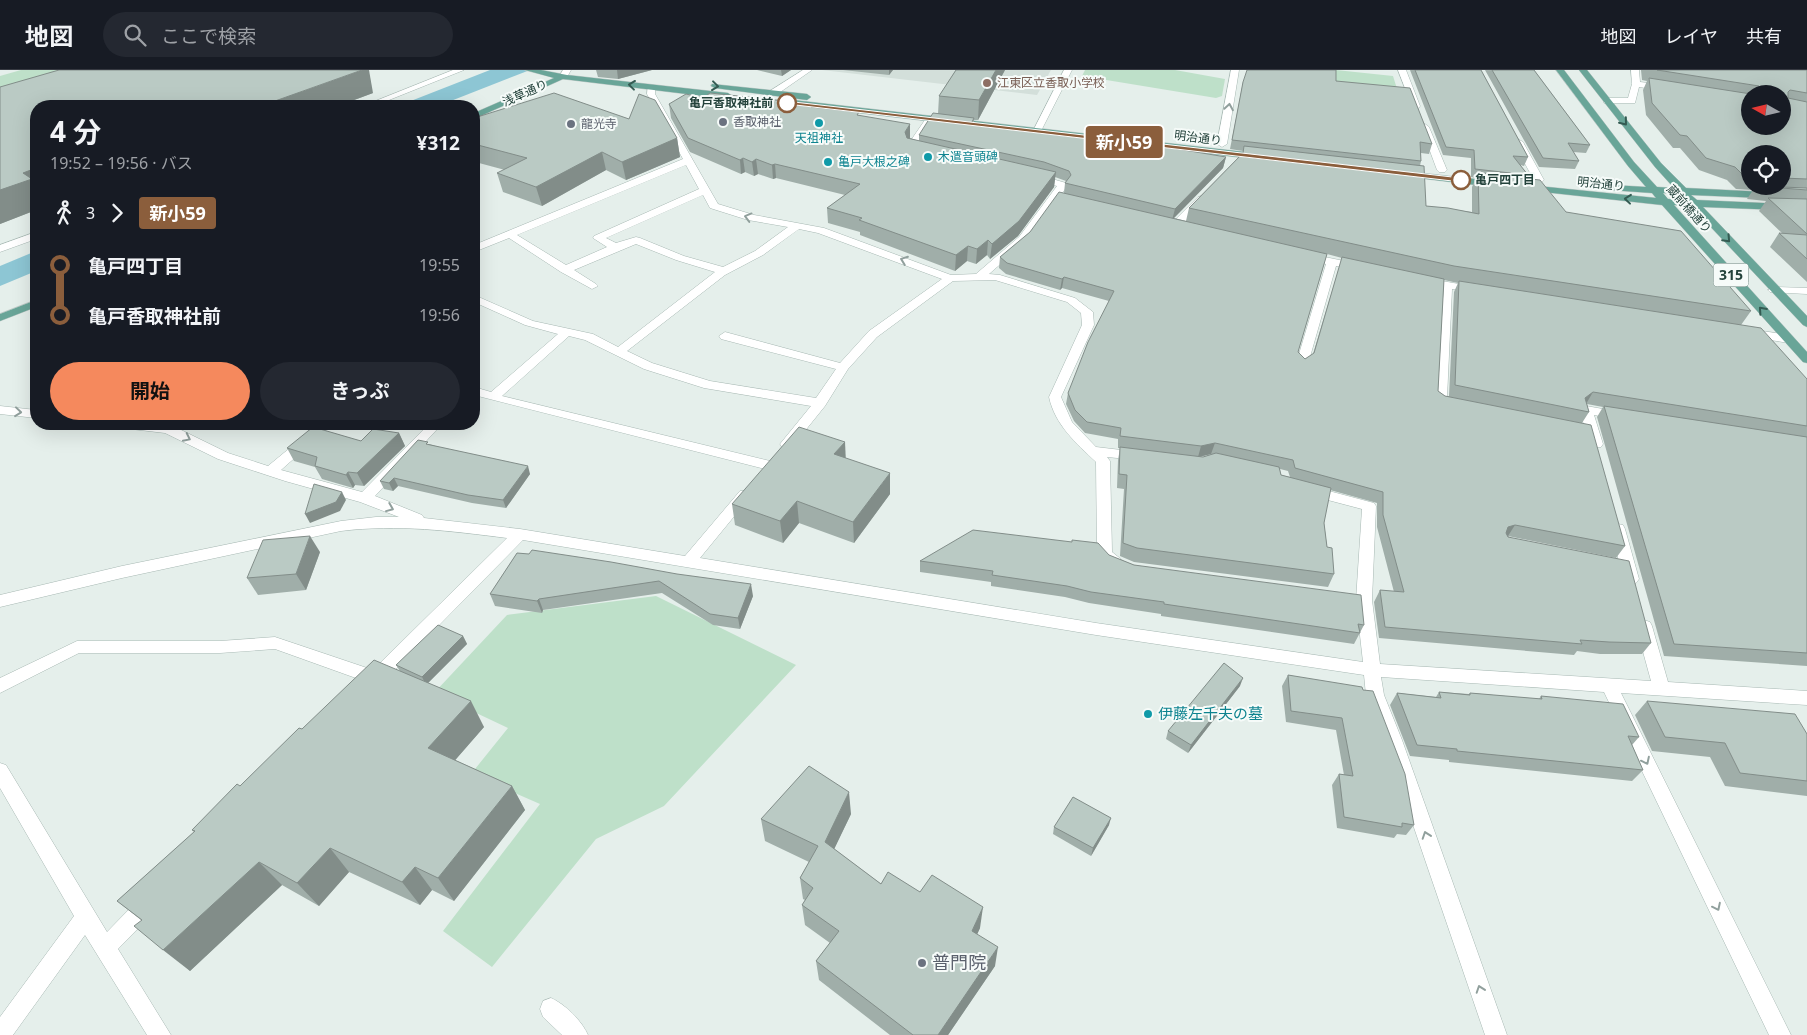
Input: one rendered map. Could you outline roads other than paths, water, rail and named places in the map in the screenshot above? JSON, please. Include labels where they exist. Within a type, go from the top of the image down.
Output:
[{"type":"main road","name":"明治通り","points":[[529,70],[565,73],[651,87],[930,119],[1039,127],[1222,144],[1271,154],[1235,159],[1039,127],[578,70]]},
{"type":"main road","name":"浅草通り","points":[[480,113],[565,73],[578,70]]},
{"type":"main road","name":"蔵前橋通り","points":[[1560,70],[1631,164],[1654,191],[1807,359]]},
{"type":"main road","name":"蔵前橋通り","points":[[1583,70],[1658,164],[1774,290],[1807,323]]},
{"type":"main road","points":[[1397,173],[1500,180],[1404,165]]},
{"type":"main road","name":"明治通り","points":[[1807,197],[1654,191],[1539,180],[1518,182],[1665,202],[1807,208]]},
{"type":"main road","points":[[0,318],[30,306]]},
{"type":"street","points":[[382,100],[460,70]]},
{"type":"street","points":[[773,93],[808,70]]},
{"type":"street","points":[[1039,127],[1068,70]]},
{"type":"street","points":[[1222,144],[1235,70]]},
{"type":"street","points":[[1402,70],[1442,170]]},
{"type":"street","points":[[1607,101],[1632,101],[1636,84],[1635,71],[1625,70]]},
{"type":"street","points":[[1636,84],[1674,90]]},
{"type":"street","points":[[651,87],[651,94],[690,160],[714,206],[752,218],[837,236],[950,278],[996,276],[1072,300],[1087,312],[1088,325],[1055,397],[1057,408],[1074,433],[1103,460],[1105,554],[1114,562],[1131,569]]},
{"type":"street","points":[[929,152],[910,148],[930,119]]},
{"type":"street","points":[[1515,137],[1539,180]]},
{"type":"street","points":[[480,246],[690,160]]},
{"type":"street","points":[[980,276],[1023,239],[1060,198],[1063,185],[1023,174]]},
{"type":"street","points":[[615,246],[598,238],[705,190]]},
{"type":"street","points":[[1175,226],[1208,192]]},
{"type":"street","points":[[620,351],[724,271],[759,253],[797,226]]},
{"type":"street","points":[[509,234],[592,286]]},
{"type":"street","points":[[0,249],[30,237]]},
{"type":"street","points":[[565,270],[615,246],[636,240],[680,258],[724,271]]},
{"type":"street","points":[[1293,253],[1370,270]]},
{"type":"street","points":[[1302,364],[1332,262]]},
{"type":"street","points":[[688,562],[820,403],[843,367],[873,334],[950,278]]},
{"type":"street","points":[[1418,280],[1486,292]]},
{"type":"street","points":[[1446,286],[1440,401],[1459,406]]},
{"type":"street","points":[[1774,290],[1807,291]]},
{"type":"street","points":[[480,301],[529,323],[588,337],[648,366],[708,384],[820,403]]},
{"type":"street","points":[[1739,331],[1788,339]]},
{"type":"street","points":[[493,397],[566,333]]},
{"type":"street","points":[[725,336],[843,367]]},
{"type":"street","points":[[480,393],[769,465]]},
{"type":"street","points":[[0,410],[30,413]]},
{"type":"street","points":[[1600,459],[1586,410],[1632,418]]},
{"type":"street","points":[[1574,428],[1593,432]]},
{"type":"street","points":[[178,430],[223,456],[270,472],[365,498],[426,523]]},
{"type":"street","points":[[270,472],[320,430]]},
{"type":"street","points":[[365,498],[430,430]]},
{"type":"street","points":[[1093,451],[1150,458]]},
{"type":"street","points":[[1299,488],[1369,506],[1359,600],[1373,670],[1375,695],[1393,740],[1496,1035]]},
{"type":"street","points":[[1614,513],[1635,595]]},
{"type":"street","points":[[0,601],[122,572],[341,526],[376,522],[426,523],[520,534],[1087,628],[1373,670],[1807,698]]},
{"type":"street","points":[[362,692],[520,534]]},
{"type":"street","points":[[1609,564],[1628,567]]},
{"type":"street","points":[[1641,614],[1662,689]]},
{"type":"street","points":[[0,686],[77,647],[220,647],[275,643],[376,678]]},
{"type":"street","points":[[1609,685],[1780,1035]]},
{"type":"street","points":[[0,771],[86,917],[106,946],[160,1035]]},
{"type":"street","points":[[106,946],[165,887]]},
{"type":"street","points":[[0,1035],[86,917]]},
{"type":"street","points":[[551,1009],[577,1035]]},
{"type":"water","points":[[490,70],[530,70],[453,100],[413,100]]},
{"type":"water","points":[[30,254],[30,274],[0,286],[0,266]]},
{"type":"place","name":"江東区立香取小学校","points":[[987,83]]},
{"type":"place","name":"亀戸香取神社前","points":[[787,103]]},
{"type":"place","name":"香取神社","points":[[723,122]]},
{"type":"place","name":"天祖神社","points":[[819,123]]},
{"type":"place","name":"龍光寺","points":[[571,124]]},
{"type":"place","name":"木遣音頭碑","points":[[928,157]]},
{"type":"place","name":"亀戸大根之碑","points":[[828,162]]},
{"type":"place","name":"亀戸四丁目","points":[[1461,180]]},
{"type":"place","name":"伊藤左千夫の墓","points":[[1148,714]]},
{"type":"place","name":"普門院","points":[[922,963]]}]
